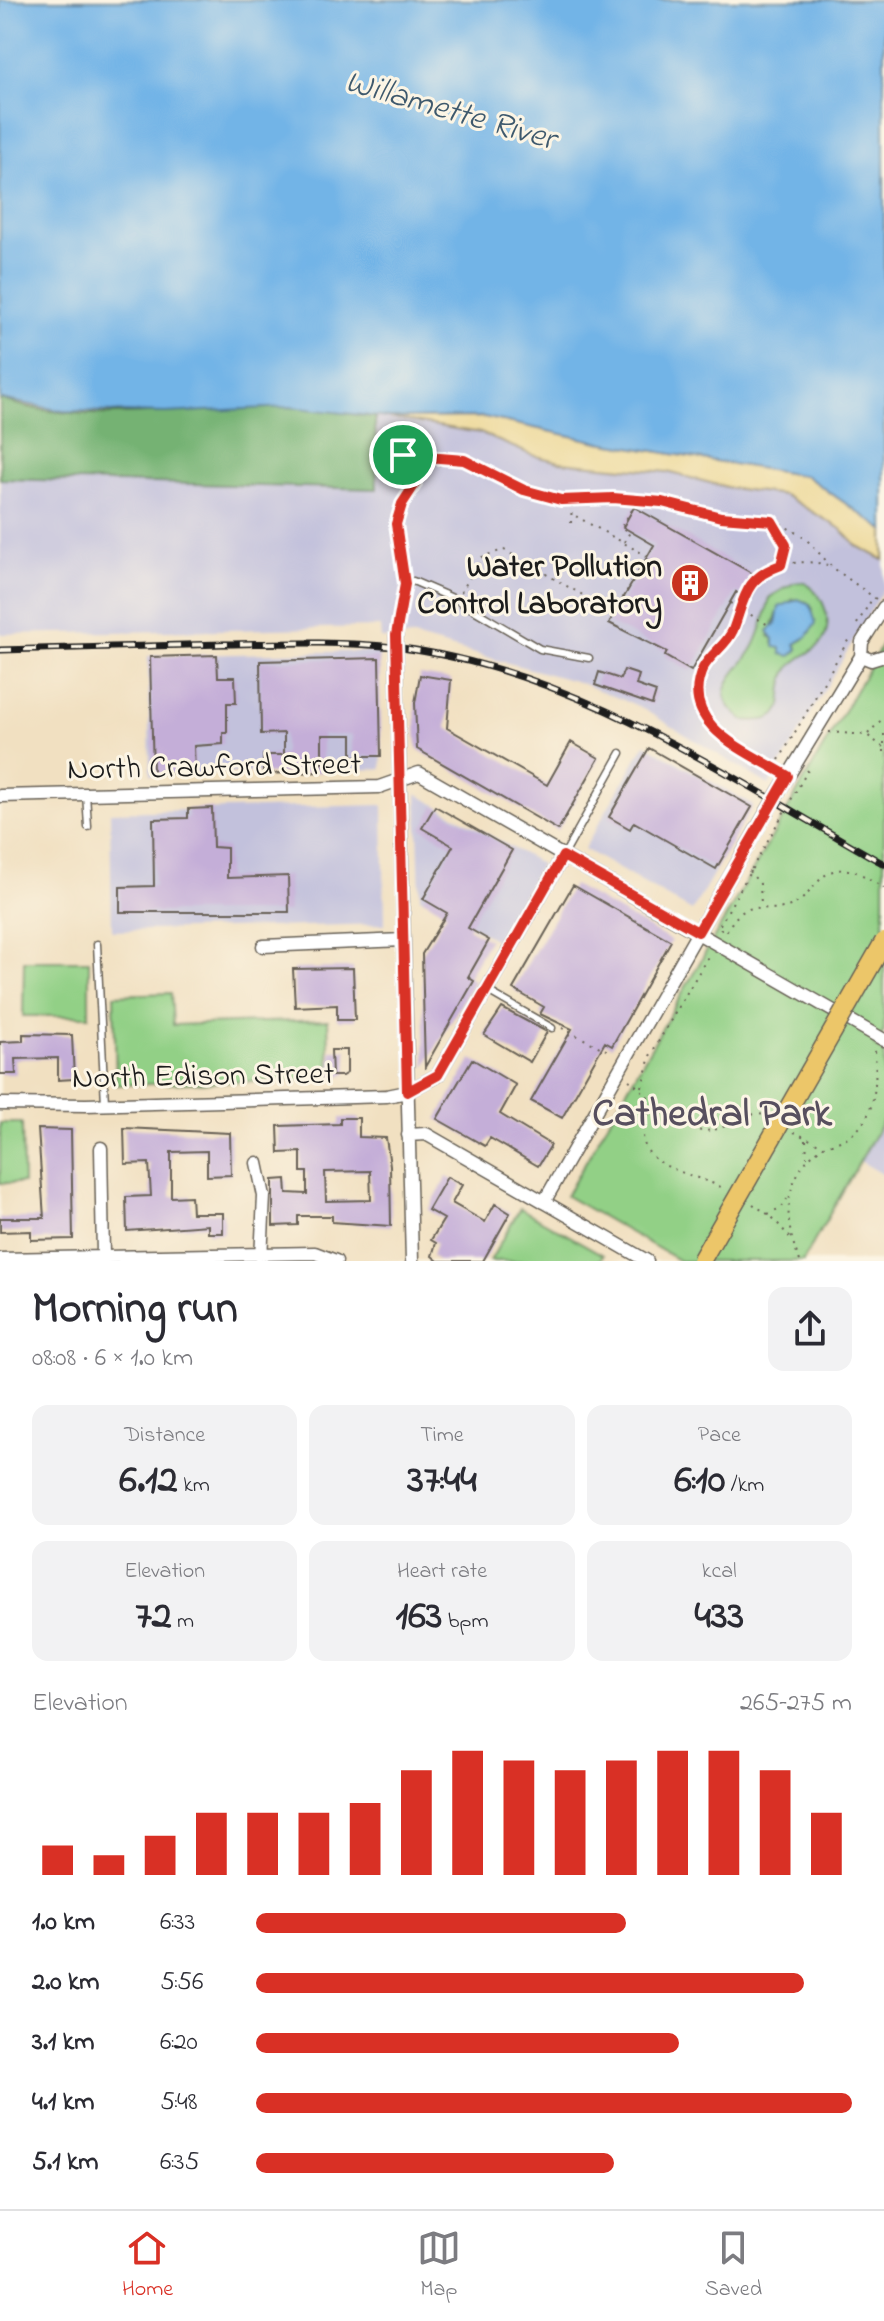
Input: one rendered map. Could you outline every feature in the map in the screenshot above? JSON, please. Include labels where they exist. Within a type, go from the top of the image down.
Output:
[{"type":"main road","points":[[701,1261],[884,942]]},
{"type":"street","points":[[544,1202],[736,865],[861,656],[862,642],[878,601]]},
{"type":"street","points":[[396,635],[412,1261]]},
{"type":"street","points":[[861,656],[871,660],[884,656]]},
{"type":"street","name":"North Crawford Street","points":[[0,796],[379,787],[419,773],[884,1040]]},
{"type":"street","points":[[407,1092],[438,1075],[563,856]]},
{"type":"street","points":[[263,946],[403,940]]},
{"type":"street","name":"North Edison Street","points":[[0,1104],[407,1092]]},
{"type":"street","points":[[408,1135],[426,1134],[647,1261]]},
{"type":"street","points":[[101,1148],[103,1255]]},
{"type":"street","points":[[257,1163],[264,1196],[260,1257]]},
{"type":"street","points":[[0,1259],[103,1255],[260,1257],[315,1253],[336,1261]]},
{"type":"lane","points":[[396,635],[405,584],[422,583],[540,649],[589,658]]},
{"type":"lane","points":[[563,856],[621,753]]},
{"type":"lane","points":[[86,793],[88,827]]},
{"type":"lane","points":[[97,944],[105,1103]]},
{"type":"lane","points":[[486,990],[552,1028]]},
{"type":"path","points":[[392,455],[464,460],[524,490],[572,501],[662,502],[721,517],[772,521],[806,539],[832,567],[878,601],[858,623]]},
{"type":"path","points":[[403,455],[415,484]]},
{"type":"path","points":[[405,584],[396,524],[402,504],[415,484],[441,465],[464,460]]},
{"type":"path","points":[[624,543],[630,532],[621,527],[638,500]]},
{"type":"path","points":[[571,523],[572,501]]},
{"type":"path","points":[[457,600],[483,556],[504,550],[614,613],[647,556],[572,514]]},
{"type":"path","points":[[772,521],[786,545],[781,565]]},
{"type":"path","points":[[788,776],[720,736],[710,726],[700,706],[703,668],[728,639],[752,583],[781,565],[805,562],[832,567]]},
{"type":"path","points":[[730,603],[770,626]]},
{"type":"path","points":[[775,768],[850,636]]},
{"type":"path","points":[[867,735],[884,717]]},
{"type":"path","points":[[830,733],[836,721]]},
{"type":"path","points":[[817,727],[830,733],[867,735],[883,747]]},
{"type":"path","points":[[884,734],[884,754]]},
{"type":"path","points":[[815,758],[718,928],[726,932],[742,910],[794,904],[828,873],[838,870],[852,870],[884,888]]},
{"type":"path","points":[[736,865],[750,872],[760,884],[761,906]]},
{"type":"path","points":[[642,1089],[646,1065],[711,952]]},
{"type":"path","points":[[653,1106],[642,1138],[653,1158],[672,1170],[730,1192]]},
{"type":"path","points":[[806,1139],[807,1158]]},
{"type":"path","points":[[768,1214],[782,1207],[794,1176],[807,1158],[823,1146]]},
{"type":"path","points":[[788,1198],[793,1241],[800,1261]]},
{"type":"path","points":[[747,1201],[768,1214],[793,1241]]},
{"type":"shaded area","points":[[375,417],[806,476],[884,530],[884,588],[769,785],[638,706],[578,682],[413,637],[381,639],[380,627],[0,634],[0,479],[377,489]]},
{"type":"shaded area","points":[[379,652],[382,769],[150,775],[148,656]]},
{"type":"shaded area","points":[[645,744],[753,805],[692,911],[584,849]]},
{"type":"shaded area","points":[[417,794],[541,864],[497,941],[420,897]]},
{"type":"shaded area","points":[[383,805],[385,924],[112,931],[110,812]]},
{"type":"shaded area","points":[[884,1119],[884,1175],[860,1161]]},
{"type":"green space","points":[[0,399],[67,413],[143,414],[289,407],[375,417],[377,489],[0,479]]},
{"type":"green space","points":[[803,582],[811,587],[822,602],[827,621],[824,639],[792,665],[786,674],[778,712],[762,720],[744,720],[732,710],[725,691],[754,646],[770,597],[794,583]],"holes":[[[793,599],[807,602],[813,609],[804,639],[795,644],[798,649],[791,656],[782,654],[781,648],[769,636],[777,614]]]},
{"type":"green space","name":"Cathedral Park","points":[[884,641],[884,1031],[875,1047],[884,1052],[884,1119],[803,1261],[680,1261],[566,1196]]},
{"type":"green space","points":[[24,961],[89,961],[89,1016],[23,1016]]},
{"type":"green space","points":[[171,993],[173,1025],[328,1020],[330,1079],[116,1085],[114,995]]},
{"type":"green space","points":[[0,1123],[22,1123],[23,1183],[0,1183]]},
{"type":"green space","points":[[520,1208],[603,1255],[600,1261],[490,1261]]},
{"type":"sand","points":[[484,417],[599,442],[806,476],[884,530],[884,560],[857,546],[841,529],[784,495],[730,488],[667,472],[560,462],[532,455],[480,433],[389,418]]},
{"type":"water","name":"Willamette River","points":[[0,0],[884,0],[884,530],[806,476],[599,442],[484,417],[389,418],[290,407],[166,413],[63,411],[0,399]]},
{"type":"water","points":[[798,599],[810,604],[816,623],[808,636],[795,644],[798,649],[791,656],[781,654],[781,648],[774,647],[774,639],[768,631],[776,623],[779,607]]},
{"type":"building","name":"Water Pollution Control Laboratory","points":[[634,507],[753,574],[741,595],[736,592],[691,671],[665,656],[667,652],[609,623],[654,545],[623,527]]},
{"type":"building","points":[[217,655],[218,677],[235,677],[236,703],[227,703],[227,733],[223,733],[223,744],[194,746],[195,773],[153,774],[150,657]]},
{"type":"building","points":[[379,658],[381,756],[352,756],[352,735],[322,735],[322,772],[263,774],[263,755],[284,755],[284,733],[261,734],[260,661]]},
{"type":"building","points":[[624,670],[639,675],[636,685],[656,692],[652,705],[595,685],[599,672],[620,679]]},
{"type":"building","points":[[420,675],[451,680],[447,728],[547,785],[571,742],[599,758],[558,830],[417,749],[415,703]]},
{"type":"building","points":[[649,748],[752,807],[716,869],[634,822],[630,829],[609,817]]},
{"type":"building","points":[[435,806],[512,850],[468,928],[489,940],[468,977],[474,981],[425,1067],[422,954],[447,913],[423,899],[453,846],[422,828]]},
{"type":"building","points":[[212,808],[213,847],[227,848],[227,878],[288,876],[289,912],[120,912],[120,887],[154,886],[153,819],[188,818],[188,809]]},
{"type":"building","points":[[573,885],[671,941],[612,1046],[605,1042],[562,1118],[531,1101],[572,1029],[540,1014],[544,1007],[513,989]]},
{"type":"building","points":[[353,968],[355,1020],[337,1020],[337,1005],[295,1007],[293,969]]},
{"type":"building","points":[[502,1008],[547,1032],[530,1062],[484,1035]]},
{"type":"building","points":[[23,1034],[72,1035],[74,1079],[58,1080],[58,1058],[15,1059],[16,1074],[0,1074],[0,1042],[23,1041]]},
{"type":"building","points":[[331,1050],[347,1050],[347,1073],[342,1076],[332,1076]]},
{"type":"building","points":[[472,1059],[516,1085],[500,1114],[551,1145],[538,1166],[490,1138],[485,1146],[437,1119]]},
{"type":"building","points":[[340,1118],[359,1118],[359,1137],[386,1138],[390,1165],[391,1226],[332,1222],[332,1216],[298,1216],[298,1225],[273,1226],[273,1180],[286,1179],[287,1193],[307,1194],[307,1172],[301,1172],[301,1152],[279,1153],[278,1126],[340,1124]],"holes":[[[370,1171],[371,1200],[326,1201],[325,1172]]]},
{"type":"building","points":[[124,1128],[230,1133],[231,1175],[207,1176],[207,1151],[171,1152],[171,1197],[191,1196],[192,1213],[223,1213],[223,1233],[208,1233],[208,1225],[127,1231],[126,1197],[151,1196],[149,1163],[125,1164]]},
{"type":"building","points":[[38,1129],[71,1130],[73,1239],[31,1240],[31,1231],[0,1232],[0,1218],[44,1218]]},
{"type":"building","points":[[447,1177],[462,1185],[452,1203],[485,1222],[495,1204],[510,1213],[483,1261],[438,1261],[432,1256],[436,1243],[431,1240],[444,1219],[428,1210]]},
{"type":"railway","points":[[0,650],[331,643],[394,647],[461,659],[525,678],[588,702],[649,731],[884,864]]},
{"type":"place","name":"Water Pollution Control Laboratory","points":[[690,583]]},
{"type":"district","name":"Cathedral Park","points":[[712,1111]]},
{"type":"route","points":[[403,455],[464,460],[488,469],[524,490],[561,500],[613,498],[662,502],[721,517],[772,521],[786,545],[781,565],[756,580],[744,594],[728,639],[703,668],[699,700],[710,726],[720,736],[788,776],[698,932],[563,856],[438,1075],[431,1082],[407,1092],[396,635],[402,587],[405,584],[396,531],[402,504],[415,484],[403,455]]}]
